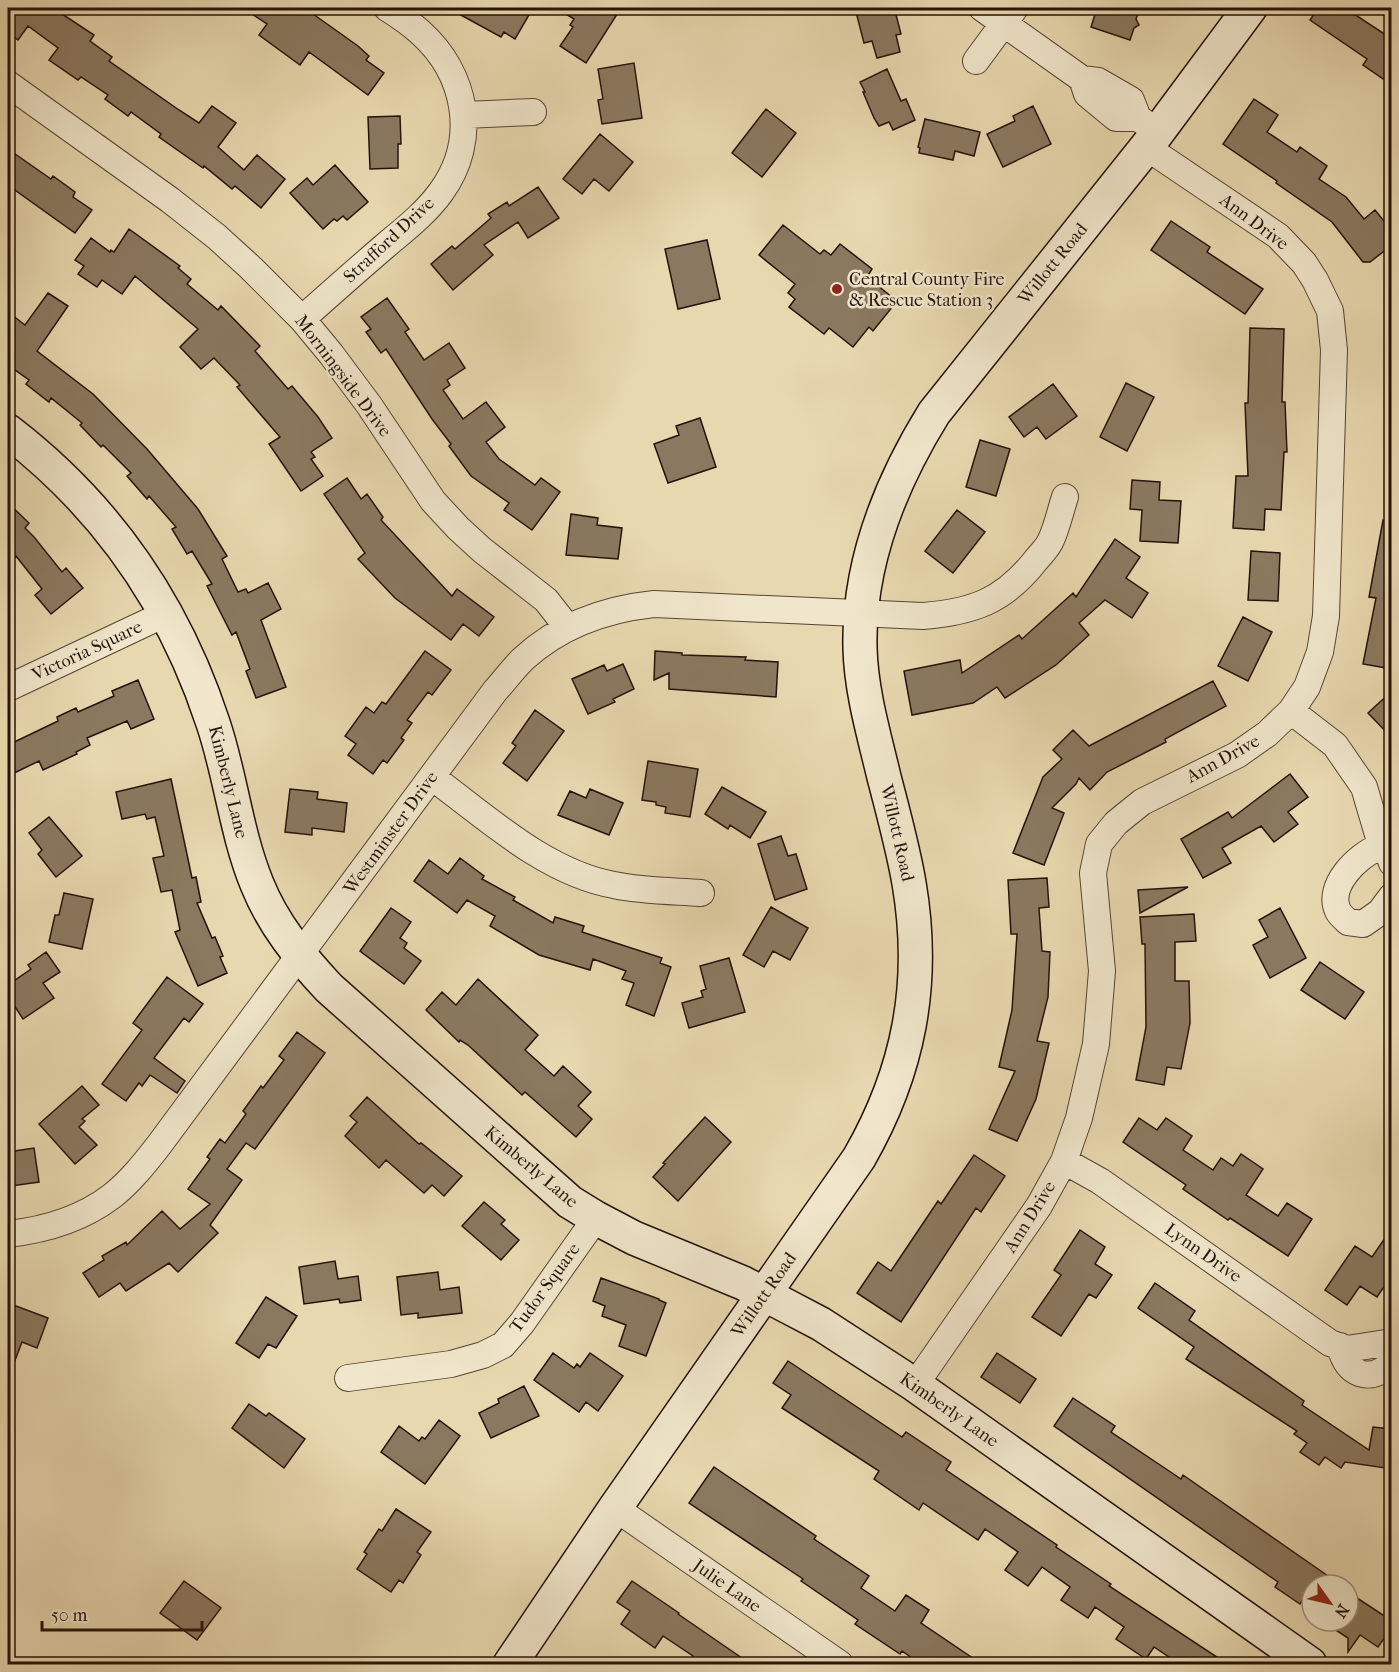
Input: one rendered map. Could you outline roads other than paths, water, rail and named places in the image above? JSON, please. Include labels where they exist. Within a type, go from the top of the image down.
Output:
[{"type":"main road","name":"Willott Road","points":[[510,1665],[615,1508],[837,1192],[878,1125],[902,1061],[916,974],[913,911],[909,882],[869,710],[860,649],[861,612],[874,542],[893,489],[911,450],[934,413],[1147,132],[1250,8]]},
{"type":"main road","name":"Kimberly Lane","points":[[8,431],[48,464],[110,529],[167,613],[190,662],[214,725],[257,886],[279,927],[300,957],[329,988],[570,1202],[634,1238],[709,1268],[821,1324],[915,1384],[1310,1665]]},
{"type":"street","name":"Strafford Drive","points":[[302,318],[414,221],[440,193],[461,151],[464,116],[456,86],[435,48],[419,31],[387,8]]},
{"type":"street","points":[[982,8],[1009,15],[1082,79],[1087,94],[1116,118],[1147,132]]},
{"type":"street","points":[[976,61],[1009,15]]},
{"type":"street","name":"Morningside Drive","points":[[8,84],[170,200],[217,237],[302,318],[369,405],[433,501],[482,550],[546,600],[568,628]]},
{"type":"street","points":[[464,116],[533,112]]},
{"type":"street","name":"Ann Drive","points":[[915,1384],[1013,1245],[1064,1161],[1080,1118],[1096,1044],[1102,971],[1093,873],[1099,844],[1116,823],[1142,802],[1237,755],[1267,734],[1291,711],[1307,687],[1320,652],[1326,616],[1334,350],[1330,311],[1304,263],[1278,236],[1147,132]]},
{"type":"street","name":"Westminster Drive","points":[[8,1234],[32,1231],[88,1211],[112,1196],[127,1182],[159,1145],[300,957],[495,691],[522,660],[543,643],[568,628],[610,612],[654,604],[923,616],[955,613],[977,607],[1002,593],[1027,572],[1050,543],[1065,497]]},
{"type":"street","name":"Victoria Square","points":[[8,688],[167,613]]},
{"type":"street","points":[[1291,711],[1335,745],[1364,787],[1387,856]]},
{"type":"street","points":[[432,777],[546,859],[574,873],[613,885],[701,893]]},
{"type":"street","points":[[1387,856],[1379,847],[1362,856],[1342,878],[1335,893],[1338,911],[1348,922],[1362,924],[1380,912],[1392,896]]},
{"type":"street","name":"Lynn Drive","points":[[1064,1161],[1100,1181],[1330,1343],[1347,1349],[1392,1342]]},
{"type":"street","name":"Tudor Square","points":[[348,1378],[451,1364],[483,1355],[503,1345],[522,1323],[596,1218]]},
{"type":"street","points":[[1340,1346],[1348,1367],[1355,1372],[1364,1374],[1376,1372],[1392,1363]]},
{"type":"street","name":"Julie Lane","points":[[615,1508],[840,1665]]},
{"type":"place","name":"Central County Fire & Rescue Station 3","points":[[837,289]]}]
